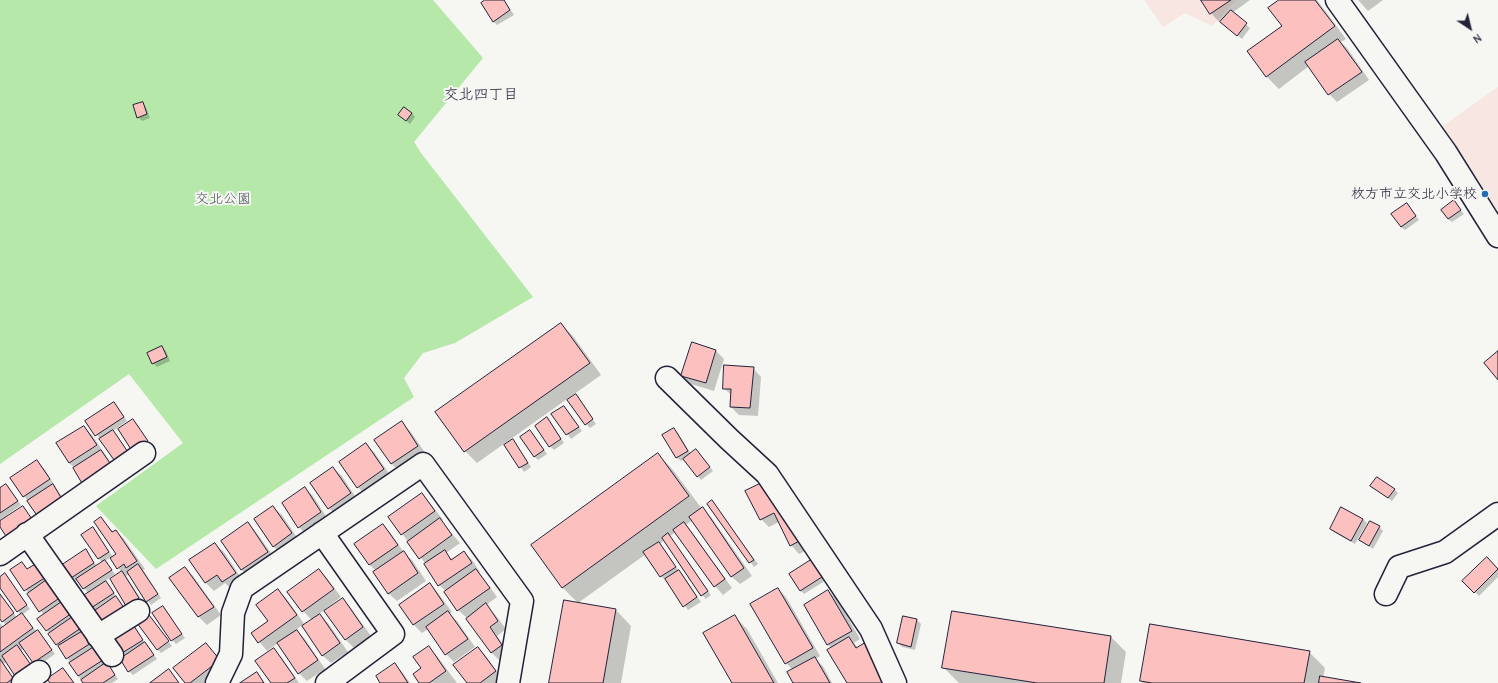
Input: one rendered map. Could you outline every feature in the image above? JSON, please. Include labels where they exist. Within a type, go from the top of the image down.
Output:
[{"type":"street","points":[[1337,0],[1446,153],[1498,236]]},
{"type":"street","points":[[667,378],[767,474],[871,629],[895,683]]},
{"type":"street","points":[[0,554],[144,453]]},
{"type":"street","points":[[217,683],[231,654],[232,612],[242,588],[423,464],[522,601],[508,683]]},
{"type":"street","points":[[1386,594],[1399,567],[1445,552],[1498,514]]},
{"type":"street","points":[[322,533],[393,634],[327,683]]},
{"type":"street","points":[[28,534],[112,655]]},
{"type":"street","points":[[98,636],[138,611]]},
{"type":"shaded area","points":[[1144,0],[1236,0],[1212,26],[1185,13],[1163,27]]},
{"type":"shaded area","name":"枚方市立交北小学校","points":[[1498,87],[1498,236],[1433,133]]},
{"type":"green space","name":"交北公園","points":[[0,0],[433,0],[483,58],[414,142],[533,297],[455,343],[423,353],[404,378],[414,397],[156,569],[96,506],[183,443],[129,374],[0,464]]},
{"type":"building","points":[[485,0],[504,0],[510,10],[493,22],[481,3]]},
{"type":"building","points":[[1201,0],[1231,0],[1210,14]]},
{"type":"building","points":[[1279,0],[1315,0],[1335,26],[1266,77],[1247,51],[1282,26],[1268,8]]},
{"type":"building","points":[[1231,10],[1247,23],[1237,36],[1220,22]]},
{"type":"building","points":[[1338,39],[1362,72],[1328,95],[1305,62]]},
{"type":"building","points":[[143,102],[147,114],[137,118],[133,105]]},
{"type":"building","points":[[404,107],[412,113],[406,121],[398,115]]},
{"type":"building","points":[[1454,200],[1461,210],[1448,219],[1441,210]]},
{"type":"building","points":[[1407,203],[1416,216],[1401,227],[1391,214]]},
{"type":"building","points":[[561,323],[590,363],[464,452],[435,412]]},
{"type":"building","points":[[692,342],[716,350],[706,383],[681,376]]},
{"type":"building","points":[[162,346],[167,357],[152,364],[147,353]]},
{"type":"building","points":[[1498,351],[1498,380],[1484,363]]},
{"type":"building","points":[[724,365],[754,367],[750,408],[730,407],[731,389],[723,389]]},
{"type":"building","points":[[576,394],[593,419],[585,425],[567,400]]},
{"type":"building","points":[[114,402],[124,417],[95,436],[85,421]]},
{"type":"building","points":[[564,406],[579,427],[566,435],[551,414]]},
{"type":"building","points":[[547,417],[561,439],[549,447],[535,426]]},
{"type":"building","points":[[133,419],[148,441],[132,451],[118,429]]},
{"type":"building","points":[[402,421],[418,446],[391,464],[374,440]]},
{"type":"building","points":[[84,426],[97,445],[69,463],[56,443]]},
{"type":"building","points":[[674,428],[688,451],[676,458],[662,435]]},
{"type":"building","points":[[113,430],[130,455],[117,464],[99,439]]},
{"type":"building","points":[[530,430],[544,450],[534,457],[520,437]]},
{"type":"building","points":[[513,439],[528,463],[519,468],[504,445]]},
{"type":"building","points":[[366,443],[384,469],[357,488],[339,462]]},
{"type":"building","points":[[696,449],[710,467],[697,477],[683,459]]},
{"type":"building","points":[[101,450],[112,466],[83,485],[73,468]]},
{"type":"building","points":[[658,453],[689,496],[562,588],[531,545]]},
{"type":"building","points":[[37,460],[50,479],[23,497],[10,478]]},
{"type":"building","points":[[333,467],[351,493],[328,509],[310,483]]},
{"type":"building","points":[[1377,477],[1395,489],[1388,498],[1370,486]]},
{"type":"building","points":[[764,482],[801,540],[790,546],[774,513],[760,520],[745,491]]},
{"type":"building","points":[[6,484],[18,501],[0,513],[0,488]]},
{"type":"building","points":[[53,484],[63,501],[38,517],[27,501]]},
{"type":"building","points":[[305,487],[321,512],[298,528],[282,503]]},
{"type":"building","points":[[422,493],[435,511],[401,535],[388,517]]},
{"type":"building","points":[[712,500],[754,560],[749,563],[707,504]]},
{"type":"building","points":[[23,506],[34,522],[8,539],[0,527],[0,521]]},
{"type":"building","points":[[273,506],[292,533],[273,547],[254,519]]},
{"type":"building","points":[[703,507],[744,568],[731,577],[689,517]]},
{"type":"building","points":[[1341,507],[1363,519],[1351,541],[1330,529]]},
{"type":"building","points":[[101,517],[112,532],[116,530],[137,561],[126,568],[124,564],[117,569],[110,558],[116,554],[94,522]]},
{"type":"building","points":[[440,518],[452,535],[419,559],[407,542]]},
{"type":"building","points":[[1370,521],[1380,526],[1369,546],[1359,540]]},
{"type":"building","points":[[248,522],[268,552],[241,570],[221,541]]},
{"type":"building","points":[[684,522],[725,579],[714,587],[673,530]]},
{"type":"building","points":[[383,524],[398,545],[369,565],[354,544]]},
{"type":"building","points":[[93,527],[109,552],[98,559],[81,535]]},
{"type":"building","points":[[668,533],[708,591],[701,596],[662,538]]},
{"type":"building","points":[[659,542],[676,567],[660,577],[643,552]]},
{"type":"building","points":[[215,543],[236,573],[222,582],[217,575],[205,583],[189,560]]},
{"type":"building","points":[[86,549],[94,563],[71,578],[62,565]]},
{"type":"building","points":[[445,550],[451,560],[464,551],[472,563],[438,586],[424,564]]},
{"type":"building","points":[[404,551],[418,573],[388,594],[373,572]]},
{"type":"building","points":[[1487,557],[1498,569],[1474,593],[1462,581]]},
{"type":"building","points":[[814,558],[825,575],[800,591],[789,574]]},
{"type":"building","points":[[105,560],[112,570],[83,589],[76,579]]},
{"type":"building","points":[[22,562],[27,569],[37,563],[46,577],[24,591],[10,570]]},
{"type":"building","points":[[138,564],[158,594],[146,602],[127,572]]},
{"type":"building","points":[[185,567],[214,607],[198,617],[169,578]]},
{"type":"building","points":[[319,569],[334,589],[302,612],[287,592]]},
{"type":"building","points":[[476,569],[490,588],[457,611],[444,592]]},
{"type":"building","points":[[679,570],[697,597],[683,607],[665,579]]},
{"type":"building","points":[[122,571],[139,598],[126,606],[110,579]]},
{"type":"building","points":[[5,573],[27,605],[17,612],[0,588],[0,577]]},
{"type":"building","points":[[48,579],[61,597],[39,612],[27,594]]},
{"type":"building","points":[[106,581],[114,593],[91,608],[83,596]]},
{"type":"building","points":[[430,583],[444,604],[413,625],[399,605]]},
{"type":"building","points":[[778,588],[813,648],[785,664],[750,604]]},
{"type":"building","points":[[278,589],[297,615],[258,643],[251,633],[268,621],[256,605]]},
{"type":"building","points":[[828,590],[852,631],[827,645],[804,605]]},
{"type":"building","points":[[0,594],[14,613],[2,622],[0,619]]},
{"type":"building","points":[[116,596],[124,608],[101,624],[93,612]]},
{"type":"building","points":[[343,598],[363,627],[345,640],[324,611]]},
{"type":"building","points":[[564,600],[616,609],[603,683],[549,683]]},
{"type":"building","points":[[63,601],[72,613],[46,631],[37,619]]},
{"type":"building","points":[[486,603],[498,621],[490,627],[502,645],[491,653],[466,619]]},
{"type":"building","points":[[163,606],[182,634],[171,641],[152,613]]},
{"type":"building","points":[[448,611],[468,639],[445,655],[426,627]]},
{"type":"building","points":[[952,611],[1111,636],[1104,683],[1037,683],[942,668]]},
{"type":"building","points":[[22,613],[33,628],[0,652],[0,629]]},
{"type":"building","points":[[320,614],[340,643],[322,656],[302,626]]},
{"type":"building","points":[[149,615],[169,641],[157,650],[137,623]]},
{"type":"building","points":[[735,615],[774,683],[732,683],[703,633]]},
{"type":"building","points":[[74,616],[81,628],[56,645],[48,634]]},
{"type":"building","points":[[903,616],[917,619],[911,647],[897,643]]},
{"type":"building","points":[[132,623],[143,640],[122,653],[112,637]]},
{"type":"building","points":[[1150,624],[1310,651],[1304,683],[1152,683],[1140,681]]},
{"type":"building","points":[[38,630],[52,650],[33,663],[19,643]]},
{"type":"building","points":[[297,630],[318,660],[298,674],[277,643]]},
{"type":"building","points":[[83,631],[91,643],[66,659],[58,646]]},
{"type":"building","points":[[849,637],[856,648],[866,642],[889,683],[847,683],[827,650]]},
{"type":"building","points":[[145,642],[154,655],[128,672],[120,659]]},
{"type":"building","points":[[206,643],[220,660],[190,683],[185,683],[173,668]]},
{"type":"building","points":[[17,645],[31,665],[15,676],[2,656]]},
{"type":"building","points":[[429,646],[446,671],[429,683],[419,683],[413,674],[421,668],[413,657]]},
{"type":"building","points":[[94,647],[103,660],[78,676],[69,663]]},
{"type":"building","points":[[478,647],[496,671],[480,683],[467,683],[453,665]]},
{"type":"building","points":[[274,648],[295,678],[287,683],[271,683],[255,661]]},
{"type":"building","points":[[815,657],[830,683],[793,683],[787,672]]},
{"type":"building","points":[[0,659],[13,678],[7,683],[0,683]]},
{"type":"building","points":[[107,662],[115,675],[103,683],[83,683],[81,680]]},
{"type":"building","points":[[395,663],[408,683],[380,683],[376,676]]},
{"type":"building","points":[[63,668],[74,683],[50,683],[47,679]]},
{"type":"building","points":[[169,669],[179,683],[150,683]]},
{"type":"building","points":[[257,672],[264,683],[240,683]]},
{"type":"building","points":[[1320,676],[1361,683],[1319,683]]},
{"type":"place","name":"枚方市立交北小学校","points":[[1485,194]]},
{"type":"district","name":"交北四丁目","points":[[481,95]]}]
